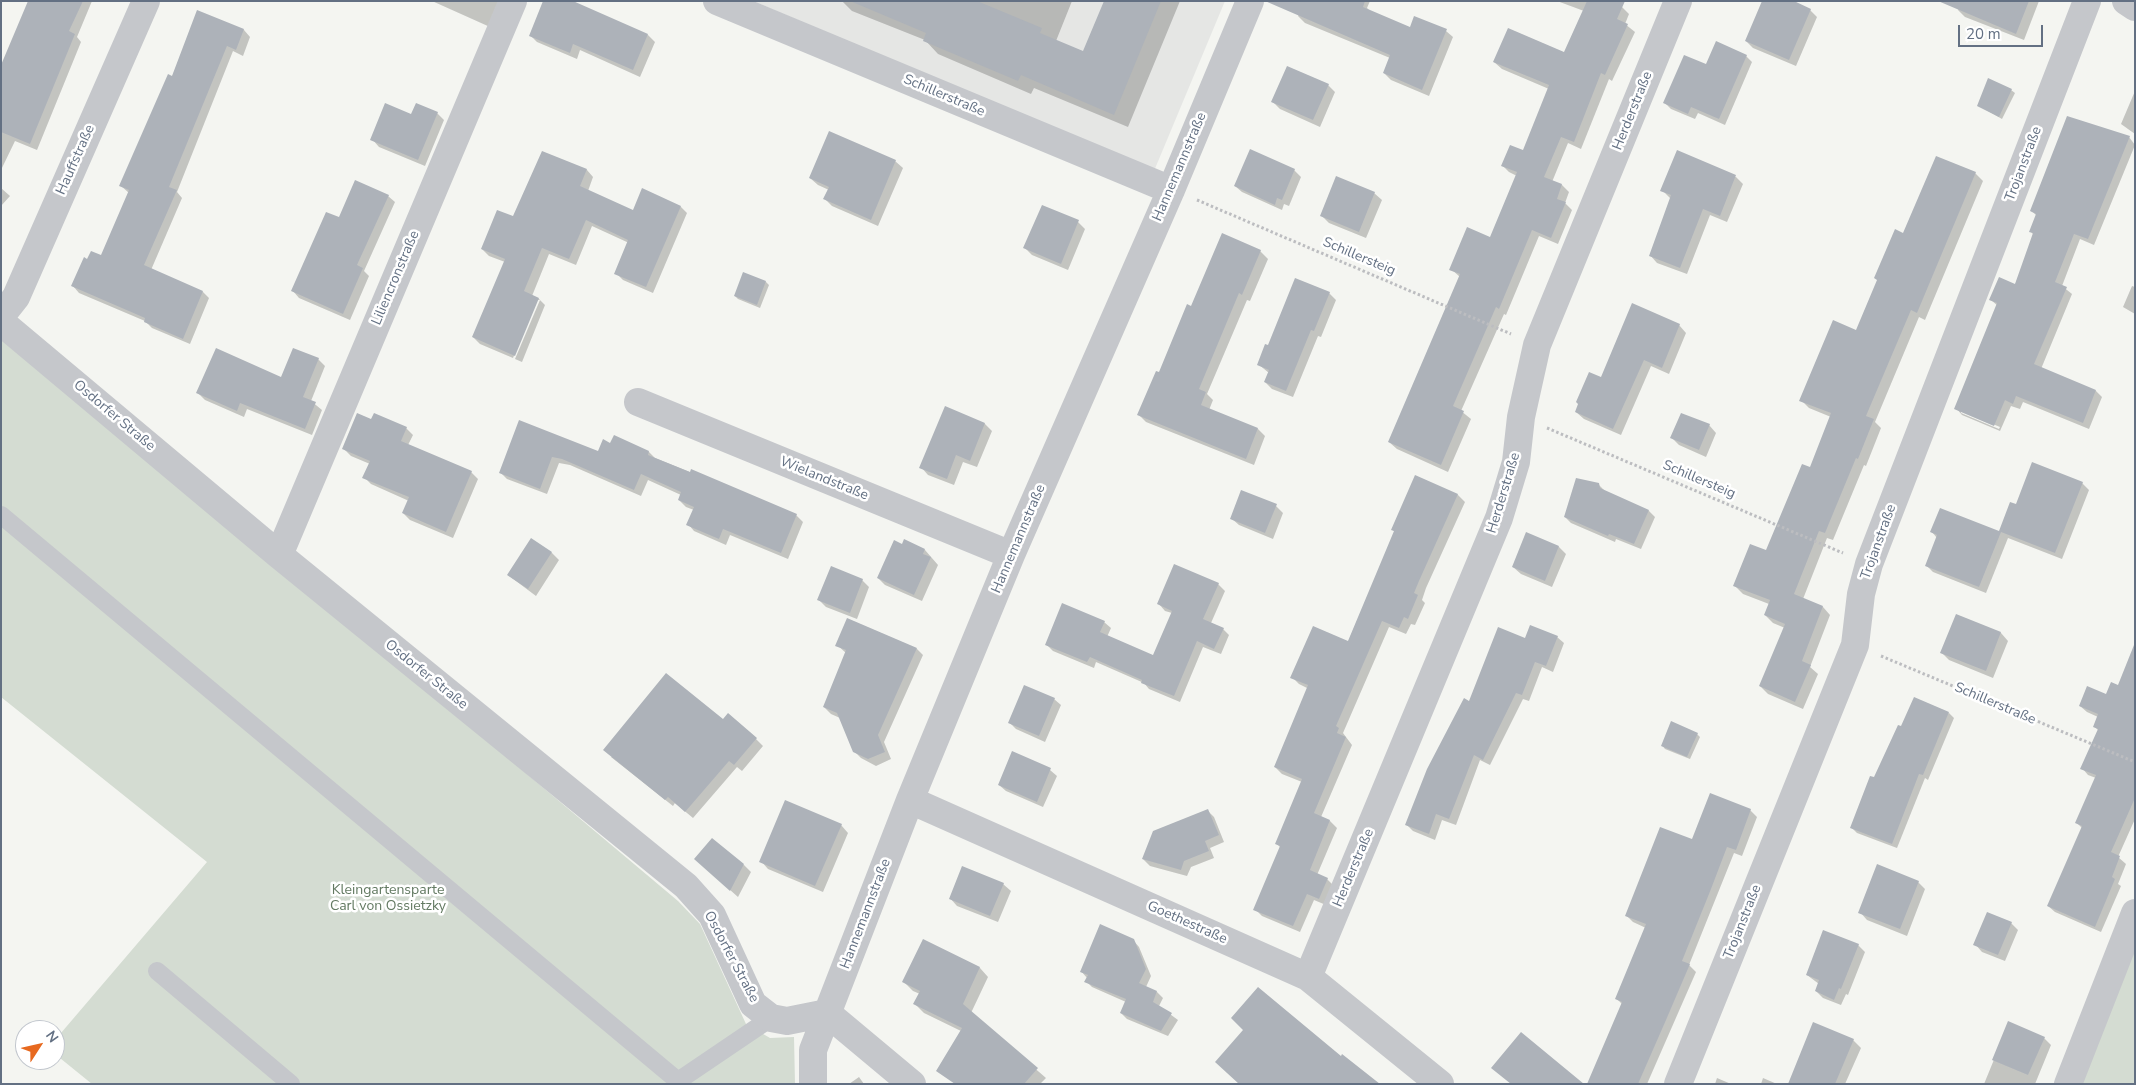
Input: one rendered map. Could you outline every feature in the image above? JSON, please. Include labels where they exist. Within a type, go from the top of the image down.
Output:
[{"type":"street","name":"Hauffstraße","points":[[1,316],[16,296],[146,1]]},
{"type":"street","name":"Liliencronstraße","points":[[279,556],[513,1]]},
{"type":"street","name":"Schillerstraße","points":[[717,1],[1171,190]]},
{"type":"street","name":"Hannemannstraße","points":[[813,1084],[813,1050],[910,800],[1011,555],[1171,190],[1250,1]]},
{"type":"street","name":"Herderstraße","points":[[1308,978],[1499,518],[1516,462],[1521,417],[1537,345],[1678,1]]},
{"type":"street","name":"Trojanstraße","points":[[1678,1084],[1855,645],[1861,594],[1869,564],[2087,1]]},
{"type":"street","points":[[2126,1],[2135,7]]},
{"type":"street","name":"Osdorfer Straße","points":[[1,322],[279,556],[686,886],[712,915],[753,1004],[771,1018]]},
{"type":"street","name":"Wielandstraße","points":[[638,402],[1011,555]]},
{"type":"street","name":"Goethestraße","points":[[910,800],[1308,978],[1440,1084]]},
{"type":"street","points":[[2068,1084],[2135,913]]},
{"type":"street","points":[[771,1018],[788,1021],[827,1013],[912,1084]]},
{"type":"lane","points":[[1,515],[677,1082],[771,1018]]},
{"type":"lane","points":[[157,972],[291,1084]]},
{"type":"path","name":"Schillersteig","points":[[1171,190],[1537,345]]},
{"type":"path","name":"Schillersteig","points":[[1521,417],[1869,564]]},
{"type":"path","name":"Schillerstraße","points":[[1855,645],[2135,762]]},
{"type":"shaded area","points":[[753,1],[1225,1],[1154,171]]},
{"type":"green space","name":"Kleingartensparte Carl von Ossietzky","points":[[1,332],[678,901],[700,924],[746,1024],[770,1038],[794,1037],[795,1084],[92,1084],[65,1062],[65,1028],[207,862],[1,697]]},
{"type":"green space","points":[[2135,943],[2135,1084],[2080,1084]]},
{"type":"building","points":[[28,1],[83,1],[69,31],[75,34],[30,144],[1,132],[1,65]]},
{"type":"building","points":[[543,1],[573,1],[648,34],[633,70],[573,44],[570,53],[529,36]]},
{"type":"building","points":[[850,1],[977,1],[1042,28],[1040,33],[1083,51],[1104,1],[1161,1],[1114,115],[1021,75],[1018,81],[923,41],[926,33]]},
{"type":"building","points":[[1265,1],[1365,1],[1363,7],[1410,27],[1414,16],[1447,29],[1422,90],[1383,73],[1390,55]]},
{"type":"building","points":[[1587,1],[1625,1],[1617,19],[1628,24],[1605,75],[1601,73],[1574,142],[1561,137],[1544,177],[1562,184],[1557,199],[1566,202],[1551,238],[1532,230],[1499,309],[1496,307],[1453,406],[1464,411],[1441,465],[1388,442],[1460,274],[1449,270],[1467,227],[1490,237],[1517,172],[1501,166],[1510,145],[1523,150],[1549,85],[1493,62],[1508,28],[1564,52]]},
{"type":"building","points":[[1762,1],[1794,1],[1811,9],[1789,60],[1745,41]]},
{"type":"building","points":[[1938,1],[2029,1],[2016,34]]},
{"type":"building","points":[[197,10],[244,29],[236,50],[227,46],[169,187],[177,190],[144,265],[203,291],[183,339],[144,322],[145,318],[71,286],[84,257],[87,259],[91,251],[101,255],[129,190],[119,186],[168,74],[172,76]]},
{"type":"building","points":[[1716,41],[1747,55],[1719,119],[1691,107],[1688,114],[1663,103],[1684,55],[1706,64]]},
{"type":"building","points":[[1287,66],[1329,84],[1313,120],[1271,102]]},
{"type":"building","points":[[1988,78],[2012,89],[1999,117],[1977,106]]},
{"type":"building","points":[[385,103],[411,114],[416,103],[438,112],[418,160],[370,140]]},
{"type":"building","points":[[2067,116],[2130,136],[2088,239],[2074,234],[2055,282],[2067,287],[2034,364],[2096,390],[2083,423],[2016,396],[2013,404],[2005,400],[1994,426],[1954,409],[1997,303],[1989,300],[1999,277],[2015,284],[2033,233],[2029,232],[2036,214],[2030,211]]},
{"type":"building","points":[[829,131],[896,160],[871,220],[823,199],[829,187],[809,178]]},
{"type":"building","points":[[1250,149],[1295,169],[1282,200],[1277,198],[1275,205],[1234,186]]},
{"type":"building","points":[[1677,150],[1736,175],[1720,216],[1703,209],[1680,268],[1649,256],[1671,195],[1660,191]]},
{"type":"building","points":[[542,151],[587,169],[580,186],[633,210],[642,188],[681,206],[646,287],[614,274],[628,240],[586,220],[569,259],[542,248],[524,291],[539,298],[515,356],[472,337],[505,259],[481,249],[497,210],[513,216]]},
{"type":"building","points":[[1936,156],[1976,172],[1917,313],[1911,310],[1866,416],[1874,419],[1858,459],[1856,458],[1825,533],[1819,531],[1794,594],[1823,606],[1802,661],[1811,665],[1795,702],[1759,686],[1785,624],[1764,615],[1770,600],[1733,586],[1750,544],[1766,550],[1802,464],[1810,467],[1831,413],[1799,401],[1833,320],[1856,330],[1877,280],[1874,278],[1895,229],[1903,233]]},
{"type":"building","points":[[1336,176],[1375,192],[1359,232],[1320,216]]},
{"type":"building","points":[[355,180],[389,195],[357,265],[363,268],[343,314],[291,291],[326,212],[339,217]]},
{"type":"building","points":[[1042,205],[1079,220],[1061,264],[1023,248]]},
{"type":"building","points":[[1222,233],[1261,250],[1242,295],[1239,293],[1199,389],[1206,392],[1201,405],[1258,428],[1246,459],[1137,415],[1156,371],[1159,372],[1187,304],[1191,306]]},
{"type":"building","points":[[743,272],[766,281],[757,305],[734,296]]},
{"type":"building","points":[[1295,278],[1330,292],[1314,331],[1311,330],[1286,391],[1264,382],[1269,370],[1257,365],[1265,344],[1268,345]]},
{"type":"building","points":[[1632,303],[1680,324],[1662,368],[1644,360],[1613,429],[1575,412],[1578,404],[1576,402],[1589,372],[1601,377]]},
{"type":"building","points":[[216,348],[281,377],[293,348],[319,358],[303,397],[316,402],[305,429],[240,403],[237,411],[196,393]]},
{"type":"building","points":[[945,406],[985,423],[970,461],[956,455],[947,479],[919,468]]},
{"type":"building","points":[[357,413],[371,419],[374,413],[407,427],[401,441],[472,471],[446,532],[402,513],[409,497],[362,478],[370,461],[342,449]]},
{"type":"building","points":[[1681,413],[1710,424],[1699,450],[1670,438]]},
{"type":"building","points":[[519,420],[598,451],[603,439],[610,443],[614,435],[649,451],[648,455],[690,472],[691,469],[797,514],[781,553],[723,529],[719,539],[686,525],[694,507],[678,500],[681,492],[641,474],[634,490],[562,459],[552,457],[540,489],[499,473]]},
{"type":"building","points":[[2032,462],[2083,482],[2055,553],[2001,532],[1979,587],[1925,566],[1937,535],[1930,532],[1940,508],[1999,531],[2010,502],[2016,504]]},
{"type":"building","points":[[1415,475],[1458,494],[1414,593],[1418,595],[1408,619],[1404,617],[1399,628],[1382,621],[1336,726],[1339,728],[1337,733],[1346,737],[1314,813],[1330,820],[1310,870],[1328,878],[1319,899],[1307,894],[1293,926],[1253,910],[1280,846],[1275,844],[1302,779],[1274,767],[1308,685],[1290,678],[1313,626],[1348,641],[1394,531],[1391,530]]},
{"type":"building","points":[[1576,478],[1599,483],[1600,488],[1649,510],[1634,544],[1609,534],[1608,536],[1564,517]]},
{"type":"building","points":[[1241,490],[1277,504],[1265,533],[1230,519]]},
{"type":"building","points":[[1526,532],[1559,546],[1545,581],[1512,567]]},
{"type":"building","points":[[531,538],[552,552],[528,589],[507,575]]},
{"type":"building","points":[[904,539],[925,549],[923,554],[931,557],[914,595],[877,578],[894,540],[902,544]]},
{"type":"building","points":[[1174,564],[1219,583],[1203,619],[1224,628],[1214,649],[1197,641],[1174,696],[1141,683],[1142,680],[1090,657],[1087,662],[1045,645],[1062,603],[1105,621],[1100,632],[1153,655],[1172,611],[1157,604]]},
{"type":"building","points":[[831,566],[863,579],[850,613],[817,600]]},
{"type":"building","points":[[1956,614],[2001,632],[1986,671],[1940,653]]},
{"type":"building","points":[[847,618],[917,648],[878,735],[885,752],[868,759],[853,752],[837,713],[823,707],[846,650],[835,646]]},
{"type":"building","points":[[1530,625],[1558,636],[1546,666],[1535,662],[1522,695],[1516,693],[1483,760],[1474,755],[1449,819],[1436,814],[1429,834],[1405,825],[1427,769],[1464,698],[1469,701],[1498,627],[1525,638]]},
{"type":"building","points":[[2134,645],[2135,798],[2111,852],[2120,856],[2112,877],[2115,879],[2095,927],[2047,906],[2082,826],[2075,823],[2096,775],[2080,769],[2098,729],[2093,727],[2098,714],[2079,706],[2087,686],[2106,694],[2111,682],[2118,685]]},
{"type":"building","points":[[666,673],[723,719],[728,713],[757,738],[734,765],[729,761],[685,812],[668,797],[665,800],[603,750]]},
{"type":"building","points":[[1024,685],[1055,698],[1039,736],[1008,723]]},
{"type":"building","points":[[1914,697],[1949,712],[1923,775],[1919,774],[1892,844],[1850,828],[1870,776],[1874,777],[1898,725],[1901,726]]},
{"type":"building","points":[[1671,721],[1698,733],[1687,757],[1661,746]]},
{"type":"building","points":[[1012,751],[1051,768],[1037,802],[998,785]]},
{"type":"building","points":[[1710,793],[1751,809],[1736,850],[1727,847],[1682,961],[1690,964],[1638,1084],[1587,1084],[1622,1002],[1615,999],[1646,924],[1625,916],[1660,827],[1692,839]]},
{"type":"building","points":[[785,800],[842,824],[815,886],[759,862]]},
{"type":"building","points":[[1208,809],[1219,835],[1205,841],[1209,851],[1184,861],[1181,870],[1142,859],[1153,831]]},
{"type":"building","points":[[712,838],[744,864],[730,891],[694,859]]},
{"type":"building","points":[[1877,864],[1919,881],[1900,929],[1858,913]]},
{"type":"building","points":[[962,866],[1004,883],[990,916],[949,899]]},
{"type":"building","points":[[1987,912],[2012,922],[1998,955],[1973,945]]},
{"type":"building","points":[[1100,924],[1134,939],[1146,969],[1139,983],[1157,991],[1153,1002],[1172,1013],[1161,1031],[1120,1013],[1126,999],[1084,982],[1088,975],[1080,972]]},
{"type":"building","points":[[1823,930],[1859,944],[1841,989],[1839,988],[1834,1000],[1815,991],[1819,980],[1806,975]]},
{"type":"building","points":[[923,939],[980,967],[963,1004],[1038,1068],[1024,1084],[955,1084],[936,1071],[962,1028],[913,1004],[920,991],[902,982]]},
{"type":"building","points":[[1258,987],[1341,1056],[1342,1054],[1380,1084],[1239,1084],[1215,1062],[1243,1030],[1231,1018]]},
{"type":"building","points":[[2008,1021],[2045,1037],[2028,1075],[1992,1060]]},
{"type":"building","points":[[1813,1022],[1854,1039],[1835,1084],[1788,1084]]},
{"type":"building","points":[[1521,1032],[1584,1084],[1511,1084],[1491,1068]]}]
